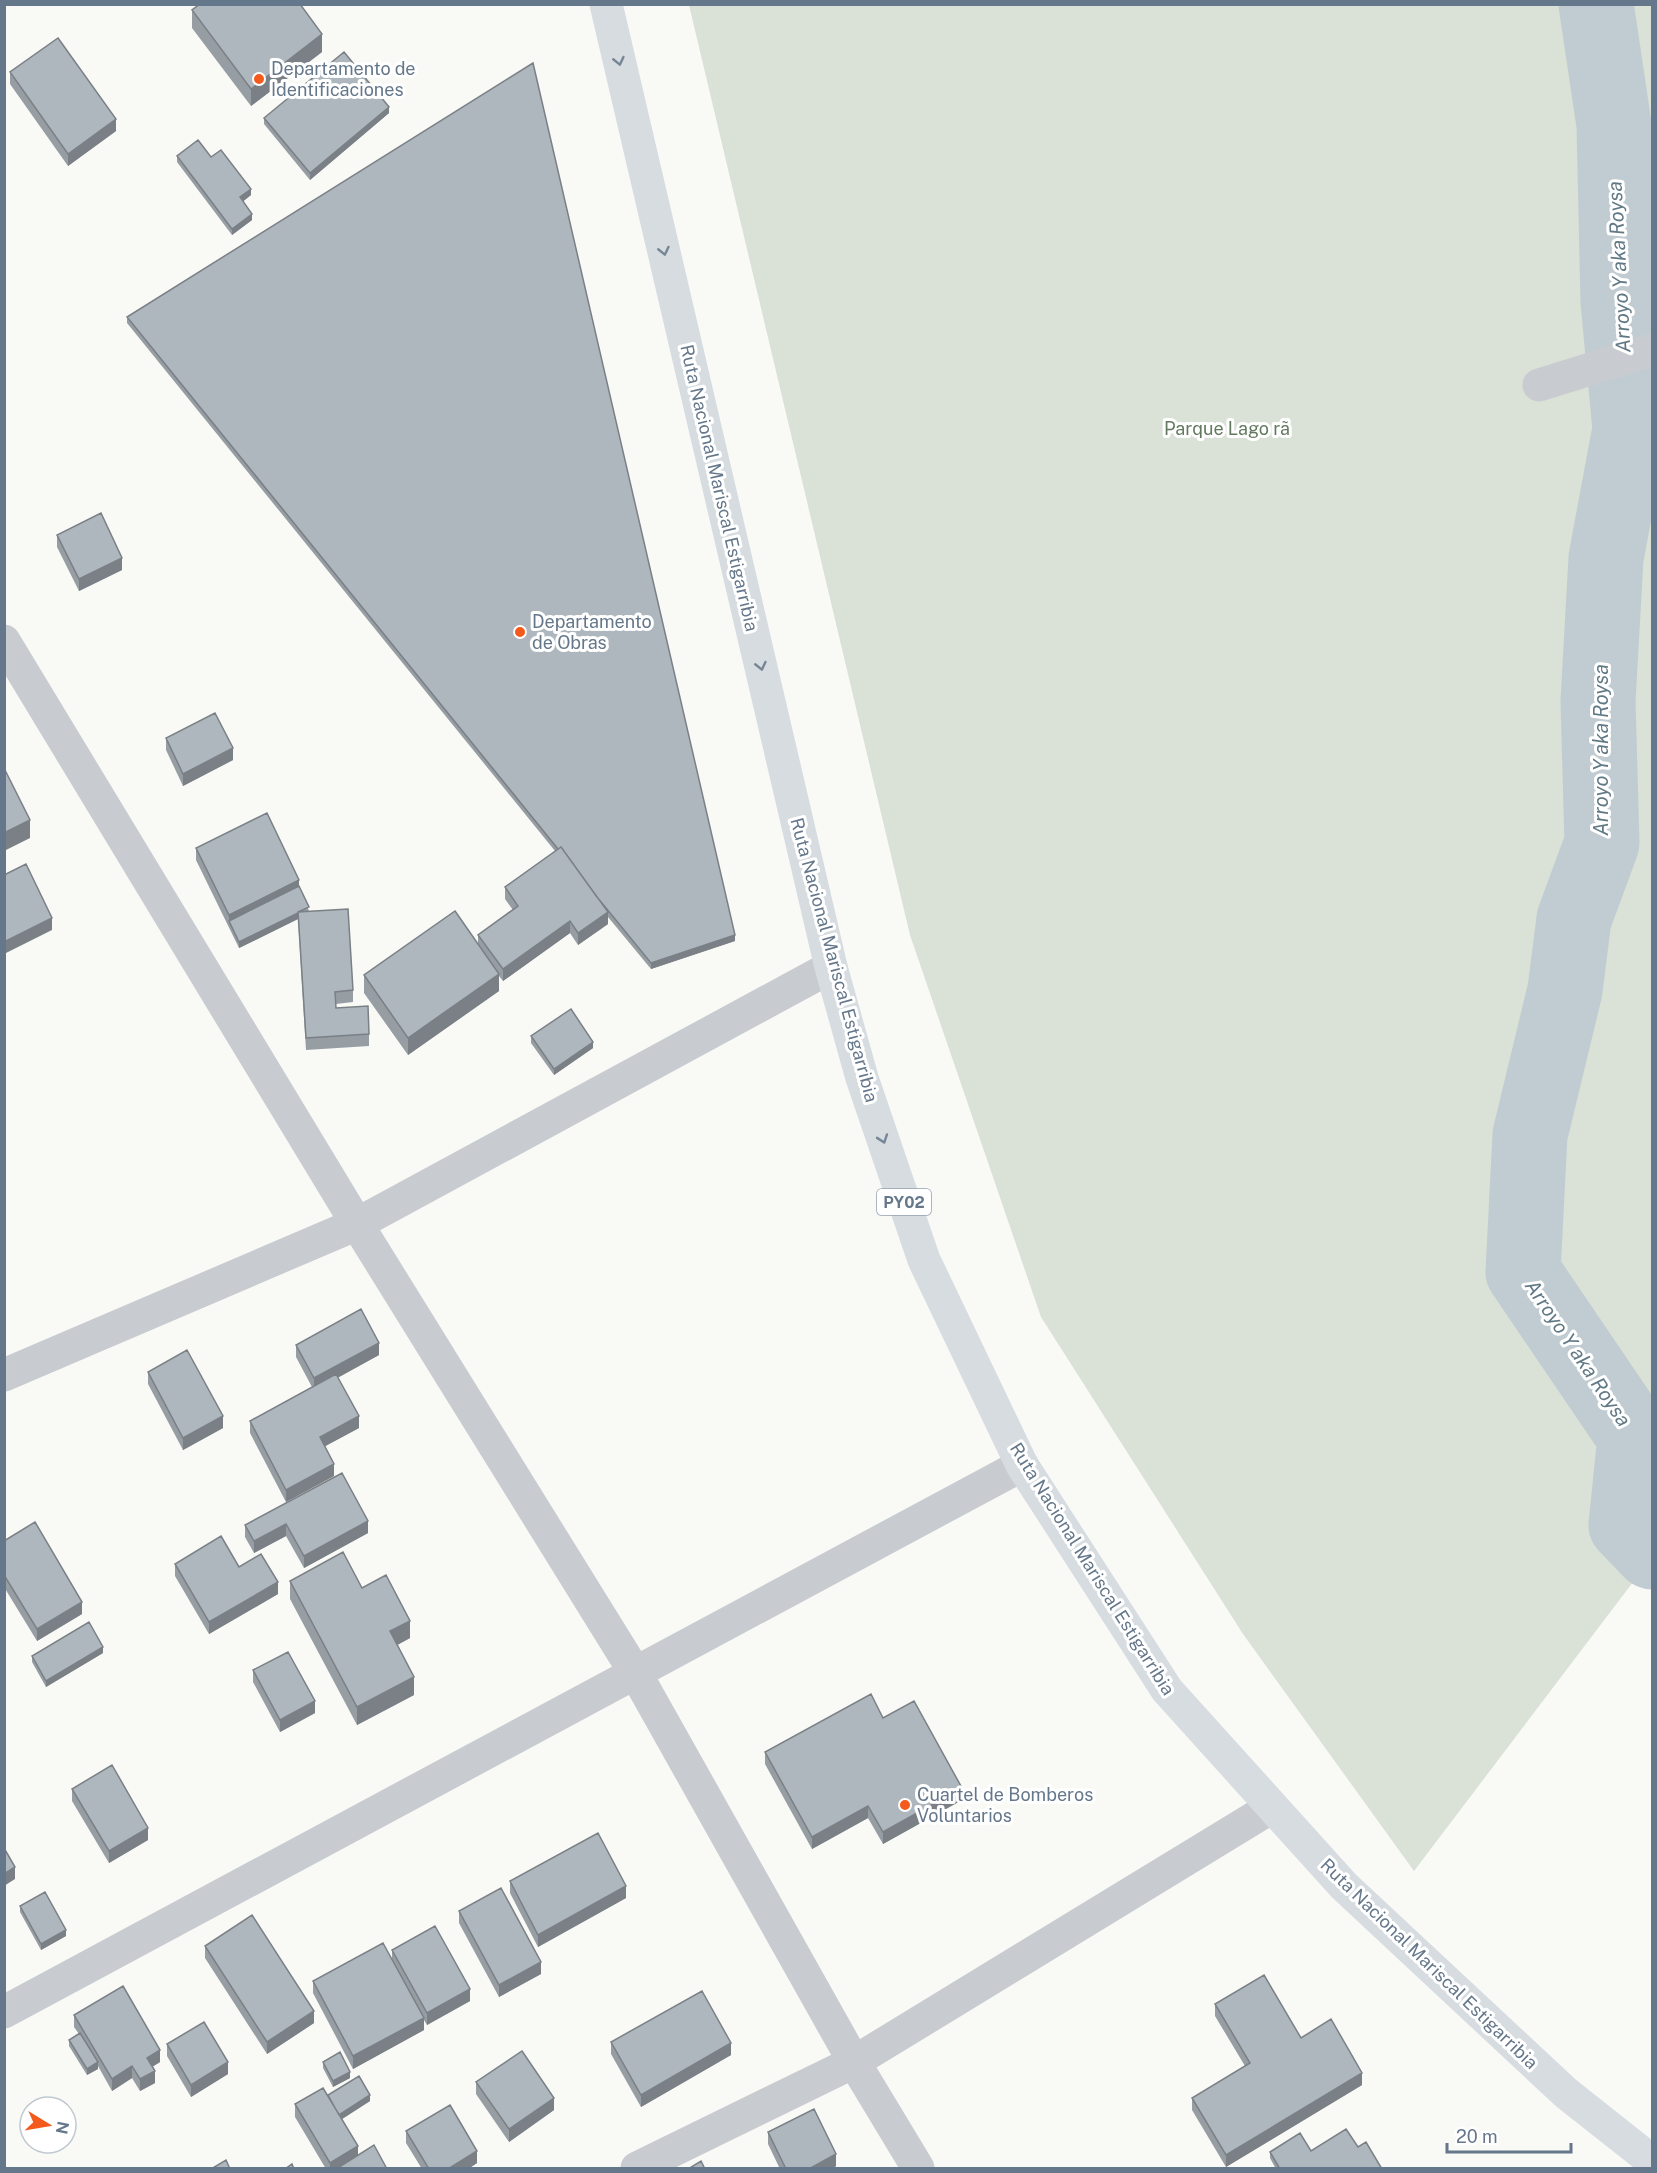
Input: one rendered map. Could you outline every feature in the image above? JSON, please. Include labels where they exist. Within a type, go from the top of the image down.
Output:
[{"type":"main road","name":"Ruta Nacional Mariscal Estigarribia","points":[[606,4],[831,967],[861,1078],[924,1260],[1022,1465],[1167,1690],[1272,1807],[1344,1886],[1566,2093],[1653,2161]]},
{"type":"street","points":[[1539,385],[1653,350]]},
{"type":"street","points":[[4,641],[357,1224],[636,1674],[854,2062],[918,2169]]},
{"type":"street","points":[[4,1375],[357,1224],[831,967]]},
{"type":"street","points":[[4,2013],[1022,1465]]},
{"type":"street","points":[[637,2169],[854,2062],[1272,1807]]},
{"type":"green space","name":"Parque Lago rã","points":[[689,5],[1652,5],[1652,1557],[1414,1871],[1243,1634],[1041,1317],[910,935]]},
{"type":"building","name":"Departamento de Identificaciones","points":[[200,4],[300,4],[322,34],[251,89],[192,10]]},
{"type":"building","points":[[58,38],[116,119],[68,154],[10,72]]},
{"type":"building","points":[[344,52],[389,107],[310,173],[264,118]]},
{"type":"building","name":"Departamento de Obras","points":[[533,63],[735,935],[651,963],[597,897],[561,847],[558,849],[127,317]]},
{"type":"building","points":[[198,140],[211,157],[221,150],[251,189],[240,197],[252,214],[232,229],[177,156]]},
{"type":"building","points":[[101,513],[122,558],[79,579],[57,535]]},
{"type":"building","points":[[215,713],[233,748],[183,774],[166,738]]},
{"type":"building","points":[[4,768],[30,820],[4,833]]},
{"type":"building","points":[[267,813],[299,880],[229,915],[196,848]]},
{"type":"building","points":[[561,847],[608,912],[578,933],[570,921],[503,969],[478,935],[518,906],[505,887]]},
{"type":"building","points":[[26,864],[52,918],[4,942],[4,875]]},
{"type":"building","points":[[299,886],[309,907],[239,942],[229,921]]},
{"type":"building","points":[[348,909],[353,990],[335,992],[336,1008],[368,1006],[369,1034],[306,1038],[298,912]]},
{"type":"building","points":[[455,911],[499,974],[408,1038],[364,975]]},
{"type":"building","points":[[571,1009],[593,1042],[554,1069],[531,1036]]},
{"type":"building","points":[[361,1309],[379,1343],[314,1378],[296,1345]]},
{"type":"building","points":[[187,1350],[223,1416],[183,1438],[148,1372]]},
{"type":"building","points":[[336,1374],[359,1416],[320,1437],[334,1464],[286,1490],[250,1421]]},
{"type":"building","points":[[342,1473],[368,1521],[304,1556],[286,1524],[254,1541],[245,1525]]},
{"type":"building","points":[[35,1522],[82,1602],[37,1629],[4,1575],[4,1541]]},
{"type":"building","points":[[221,1536],[239,1567],[261,1554],[278,1582],[209,1622],[175,1564]]},
{"type":"building","points":[[343,1552],[362,1588],[386,1575],[410,1621],[390,1631],[414,1677],[357,1707],[290,1581]]},
{"type":"building","points":[[89,1622],[103,1647],[46,1681],[32,1656]]},
{"type":"building","points":[[288,1652],[315,1701],[280,1720],[253,1670]]},
{"type":"building","points":[[871,1694],[883,1718],[914,1701],[962,1788],[883,1832],[868,1806],[812,1837],[765,1752]]},
{"type":"building","points":[[112,1765],[148,1828],[109,1851],[72,1789]]},
{"type":"building","points":[[598,1833],[626,1886],[538,1935],[510,1881]]},
{"type":"building","points":[[4,1848],[15,1867],[4,1874]]},
{"type":"building","points":[[501,1888],[541,1962],[499,1985],[459,1911]]},
{"type":"building","points":[[45,1892],[66,1930],[41,1944],[20,1906]]},
{"type":"building","points":[[252,1915],[314,2011],[267,2042],[205,1946]]},
{"type":"building","points":[[435,1926],[470,1989],[427,2013],[392,1950]]},
{"type":"building","points":[[383,1943],[424,2018],[353,2056],[313,1981]]},
{"type":"building","points":[[1264,1975],[1301,2038],[1331,2019],[1362,2073],[1226,2155],[1192,2098],[1250,2063],[1215,2004]]},
{"type":"building","points":[[123,1986],[160,2050],[147,2058],[155,2071],[140,2079],[132,2066],[112,2079],[74,2015]]},
{"type":"building","points":[[702,1991],[731,2043],[641,2095],[611,2042]]},
{"type":"building","points":[[204,2022],[228,2062],[191,2085],[167,2044]]},
{"type":"building","points":[[80,2033],[98,2062],[87,2069],[69,2040]]},
{"type":"building","points":[[522,2051],[554,2098],[509,2129],[476,2082]]},
{"type":"building","points":[[340,2052],[350,2072],[333,2081],[323,2062]]},
{"type":"building","points":[[359,2076],[370,2095],[339,2115],[328,2095]]},
{"type":"building","points":[[323,2088],[358,2146],[330,2163],[295,2104]]},
{"type":"building","points":[[450,2105],[477,2151],[448,2169],[429,2169],[406,2131]]},
{"type":"building","points":[[814,2109],[836,2154],[809,2169],[786,2169],[768,2132]]},
{"type":"building","points":[[1346,2129],[1358,2147],[1366,2142],[1382,2169],[1280,2169],[1270,2152],[1300,2133],[1311,2151]]},
{"type":"building","points":[[374,2145],[387,2169],[336,2169]]},
{"type":"building","points":[[226,2160],[230,2169],[211,2169]]},
{"type":"building","points":[[701,2161],[705,2169],[688,2169]]},
{"type":"waterway","name":"Arroyo Y aka Roysa","points":[[1596,4],[1614,125],[1618,302],[1630,429],[1606,558],[1598,701],[1602,843],[1574,919],[1565,990],[1530,1135],[1523,1272],[1635,1437],[1626,1525],[1652,1552]]},
{"type":"place","name":"Departamento de Identificaciones","points":[[259,79]]},
{"type":"place","name":"Departamento de Obras","points":[[520,632]]},
{"type":"place","name":"Cuartel de Bomberos Voluntarios","points":[[905,1805]]}]
